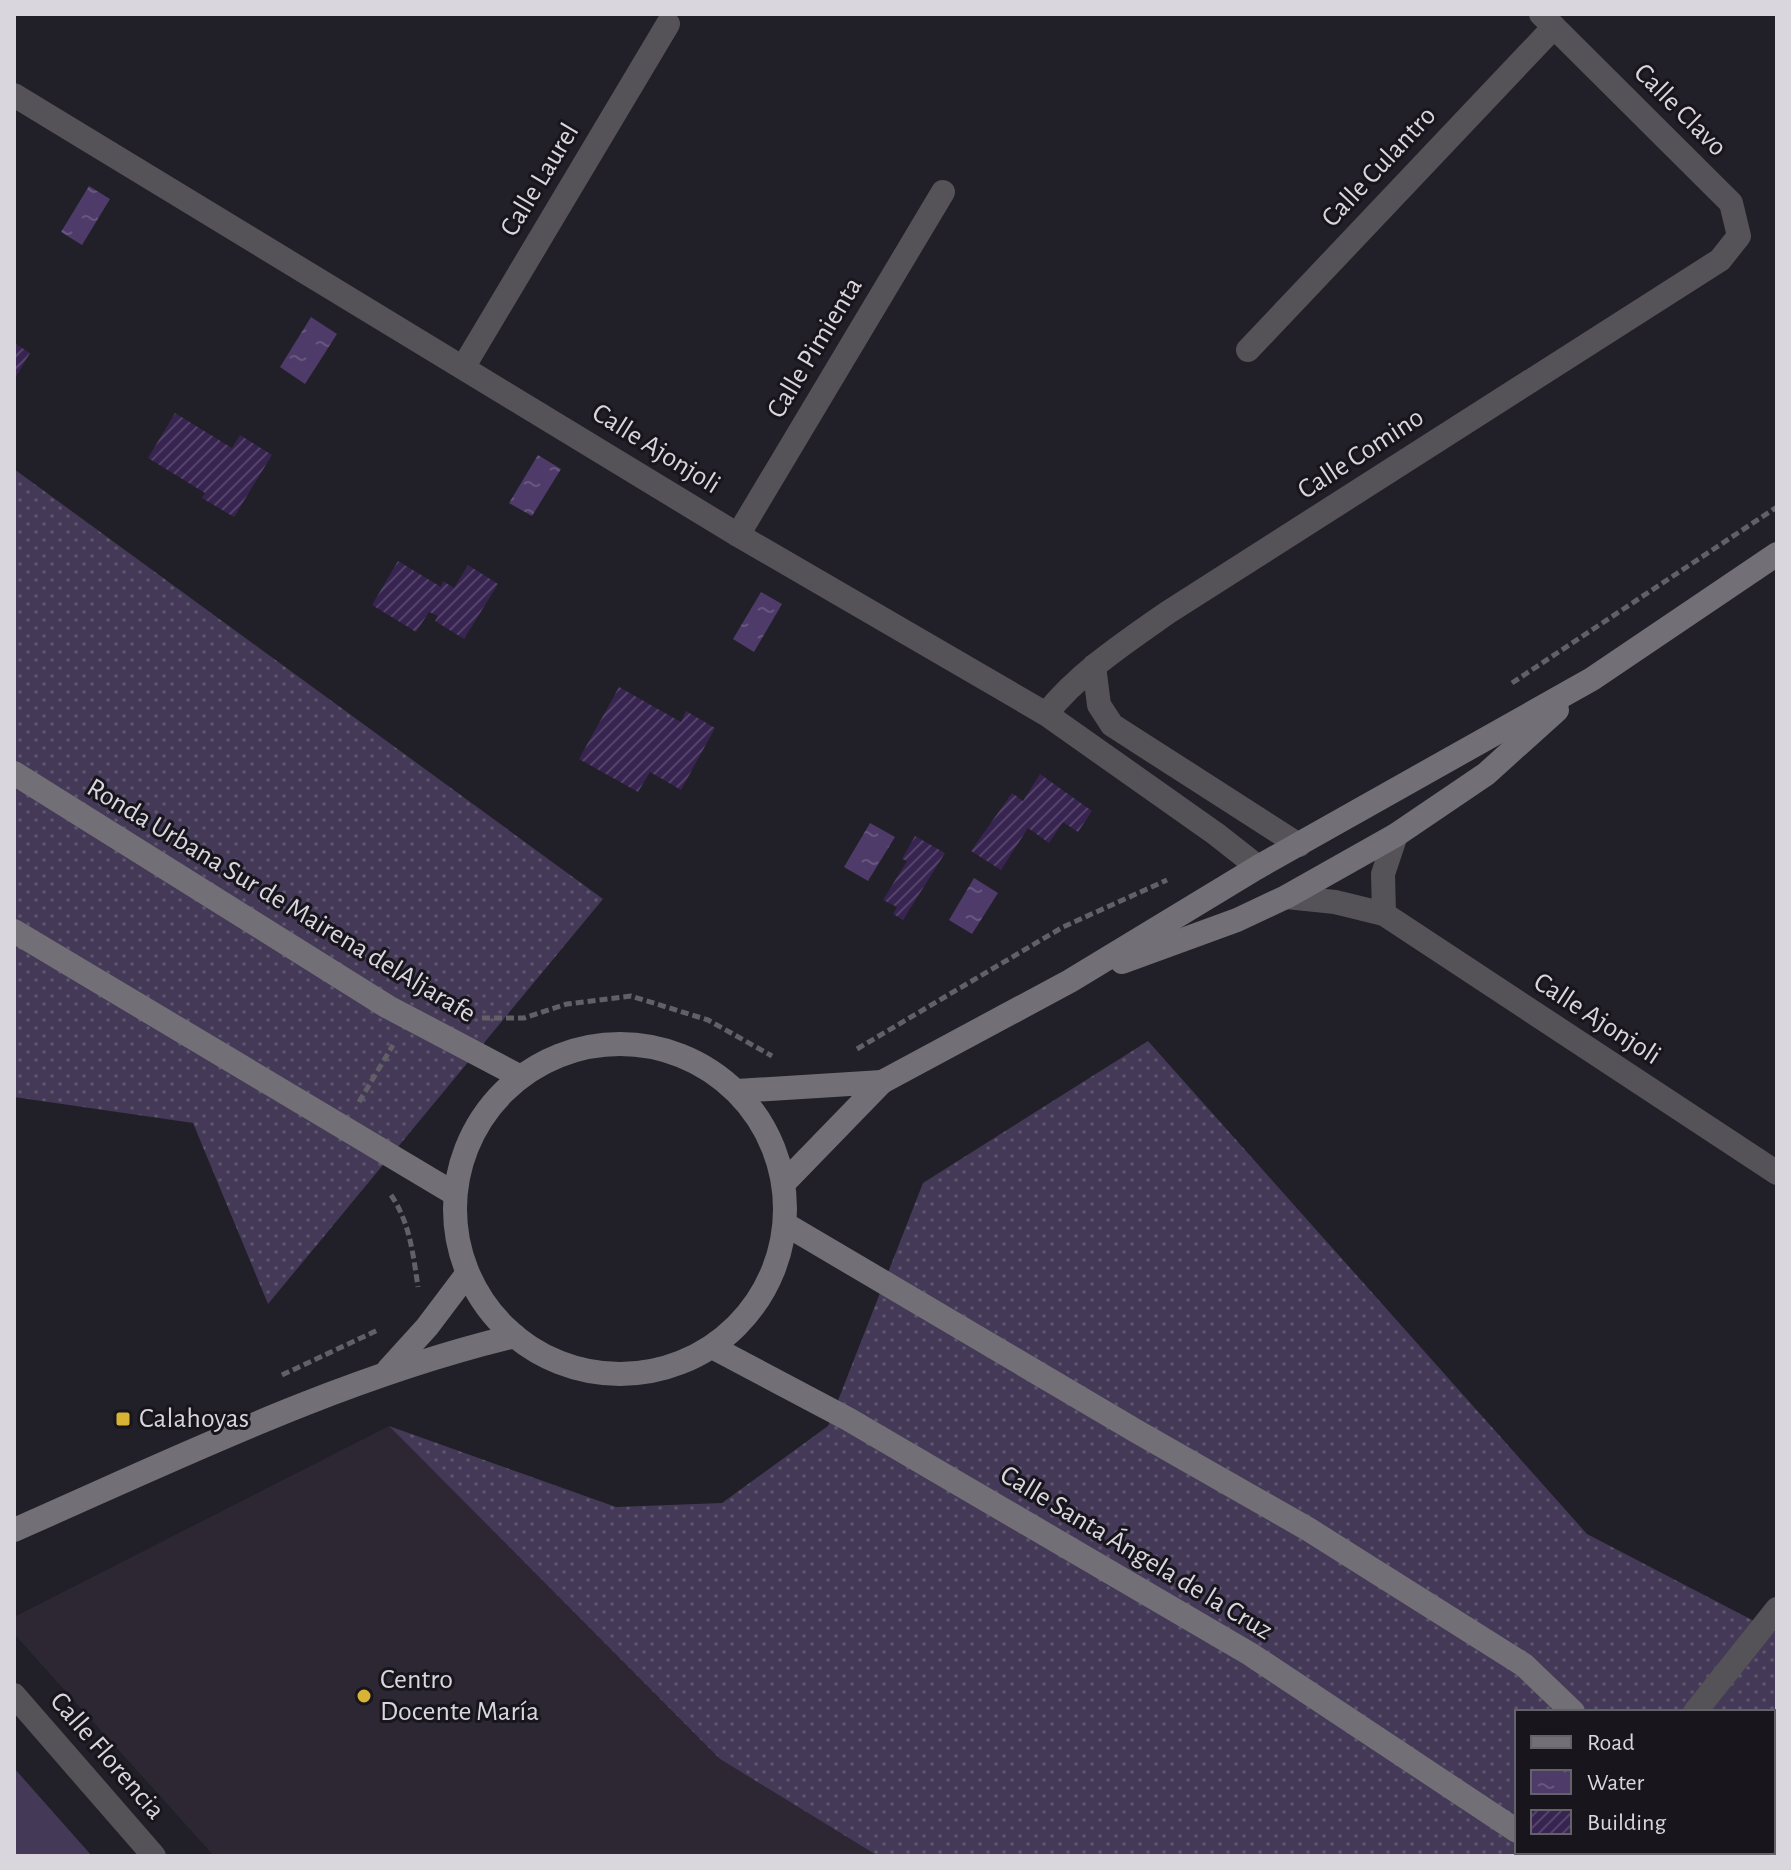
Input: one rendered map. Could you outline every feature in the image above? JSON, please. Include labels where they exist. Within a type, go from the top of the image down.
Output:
[{"type":"main road","points":[[784,1183],[882,1082],[1070,981],[1258,867],[1592,679],[1777,554]]},
{"type":"main road","points":[[1070,981],[1237,920],[1286,897],[1396,835],[1486,774],[1592,679]]},
{"type":"main road","name":"Ronda Urbana Sur de Mairena delAljarafe","points":[[14,773],[408,1019],[519,1076]]},
{"type":"main road","points":[[14,931],[455,1194]]},
{"type":"main road","points":[[631,1042],[689,1057],[737,1091],[768,1133],[784,1183],[785,1224],[774,1272],[749,1314],[712,1347],[664,1369],[612,1375],[561,1363],[515,1336],[487,1308],[467,1274],[456,1235],[455,1194],[464,1149],[487,1108],[519,1076],[572,1049],[631,1042]]},
{"type":"main road","points":[[737,1091],[882,1082]]},
{"type":"main road","points":[[785,1224],[1322,1538],[1524,1665],[1571,1710]]},
{"type":"main road","points":[[387,1372],[427,1327],[467,1274]]},
{"type":"main road","points":[[14,1530],[284,1412],[387,1372],[515,1336]]},
{"type":"main road","name":"Calle Santa Ángela de la Cruz","points":[[712,1347],[848,1419],[1250,1654],[1515,1830]]},
{"type":"street","name":"Calle Clavo","points":[[1547,20],[1731,203],[1739,236],[1720,260]]},
{"type":"street","name":"Calle Culantro","points":[[1248,350],[1547,20]]},
{"type":"street","name":"Calle Laurel","points":[[464,366],[668,24]]},
{"type":"street","name":"Calle Ajonjoli","points":[[14,95],[738,535],[1046,714],[1258,867]]},
{"type":"street","name":"Calle Pimienta","points":[[738,535],[943,192]]},
{"type":"street","name":"Calle Comino","points":[[1046,714],[1094,666],[1167,613],[1720,260]]},
{"type":"street","points":[[1094,666],[1099,705],[1112,725],[1299,845]]},
{"type":"street","points":[[1384,914],[1383,874],[1396,835]]},
{"type":"street","name":"Calle Ajonjoli","points":[[1286,897],[1335,902],[1384,914],[1777,1173]]},
{"type":"street","points":[[1697,1710],[1777,1609]]},
{"type":"street","name":"Calle Florencia","points":[[14,1695],[154,1856]]},
{"type":"path","points":[[1501,690],[1777,507]]},
{"type":"path","points":[[844,1057],[1063,927],[1173,878]]},
{"type":"path","points":[[472,1015],[484,1019],[524,1018],[567,1004],[631,996],[708,1020],[775,1058]]},
{"type":"path","points":[[345,1127],[408,1019]]},
{"type":"path","points":[[387,1189],[403,1214],[411,1241],[418,1287],[413,1299]]},
{"type":"path","points":[[275,1378],[385,1325]]},
{"type":"shaded area","points":[[14,469],[603,899],[268,1304],[193,1123],[14,1097]]},
{"type":"shaded area","points":[[1148,1041],[1587,1534],[1777,1633],[1777,1856],[878,1856],[720,1759],[389,1426],[616,1507],[722,1503],[828,1426],[923,1183]]},
{"type":"shaded area","name":"Centro Docente María","points":[[389,1426],[720,1759],[878,1856],[214,1856],[14,1634],[14,1617]]},
{"type":"shaded area","points":[[14,1768],[92,1856],[14,1856]]},
{"type":"water","points":[[89,186],[110,199],[82,245],[61,232]]},
{"type":"water","points":[[311,317],[337,334],[305,384],[280,367]]},
{"type":"water","points":[[538,455],[561,469],[532,516],[509,503]]},
{"type":"water","points":[[761,592],[782,604],[754,652],[733,639]]},
{"type":"water","points":[[870,823],[895,837],[868,881],[844,867]]},
{"type":"water","points":[[974,878],[998,893],[972,934],[949,920]]},
{"type":"building","points":[[14,343],[30,353],[14,380]]},
{"type":"building","points":[[175,413],[232,448],[240,435],[272,455],[234,517],[202,498],[205,493],[148,458]]},
{"type":"building","points":[[398,561],[441,587],[443,581],[454,588],[468,565],[498,584],[464,639],[435,621],[438,616],[429,612],[416,632],[372,605]]},
{"type":"building","points":[[619,687],[681,722],[686,711],[715,728],[681,790],[650,772],[638,792],[579,759]]},
{"type":"building","points":[[1040,774],[1092,811],[1078,832],[1063,822],[1049,843],[1028,828],[1001,870],[971,851],[1012,793],[1023,801]]},
{"type":"building","points":[[915,836],[945,853],[903,920],[893,914],[897,907],[883,900],[907,861],[902,859]]},
{"type":"place","name":"Calahoyas","points":[[123,1419]]},
{"type":"place","name":"Centro Docente María","points":[[364,1696]]}]
